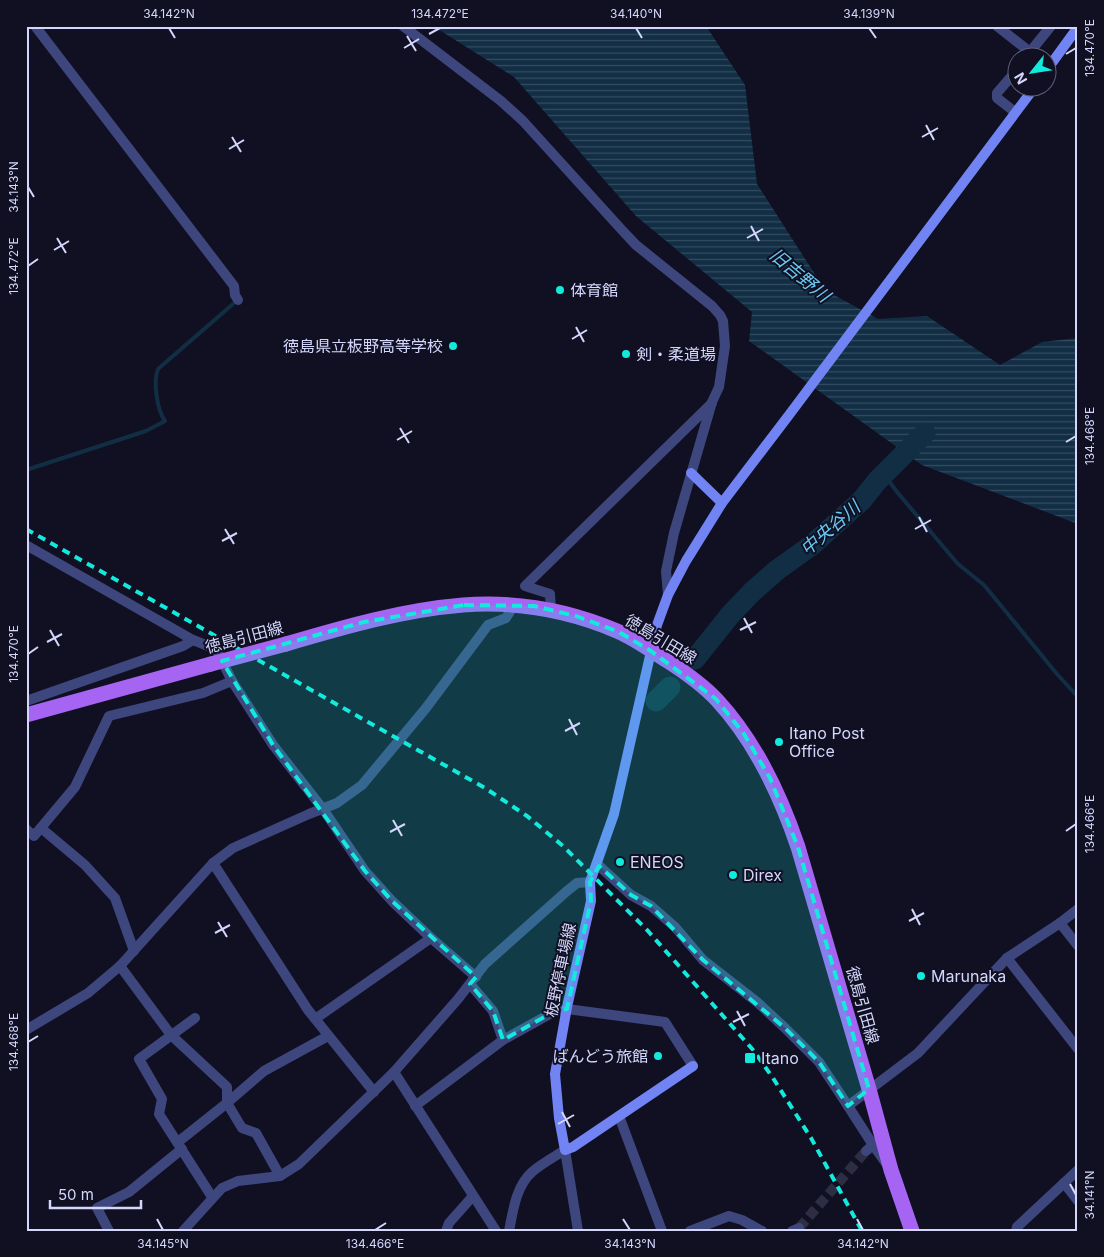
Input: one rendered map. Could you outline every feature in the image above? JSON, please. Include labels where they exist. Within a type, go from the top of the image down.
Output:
[{"type":"main road","name":"徳島引田線","points":[[29,706],[211,664],[364,622],[417,610],[464,605],[534,606],[576,616],[619,632],[651,651],[692,677],[716,699],[744,734],[770,778],[785,811],[798,847],[891,1170],[912,1231]]},
{"type":"street","points":[[35,26],[234,286],[238,300]]},
{"type":"street","points":[[403,26],[501,101],[523,121],[636,245],[712,306],[723,321],[725,346],[719,387],[712,402],[674,534],[666,572],[668,595]]},
{"type":"street","points":[[997,26],[1021,48]]},
{"type":"street","points":[[1034,48],[1051,26]]},
{"type":"street","points":[[1056,57],[1078,27]]},
{"type":"street","points":[[1006,83],[997,93],[997,98],[1012,117]]},
{"type":"street","name":"板野停車場線","points":[[565,1150],[559,1118],[555,1074],[567,1009],[591,902],[590,882],[614,814],[657,625],[668,595],[699,537],[722,503],[1026,98]]},
{"type":"street","points":[[551,610],[550,594],[525,586],[712,402]]},
{"type":"street","points":[[691,473],[722,503]]},
{"type":"street","points":[[26,545],[193,640],[216,649],[232,681],[273,745],[323,809],[365,871],[392,901],[473,980],[493,1011],[503,1040]]},
{"type":"street","points":[[26,1030],[88,993],[120,966],[213,863],[233,848],[337,803],[362,785],[426,708],[488,625],[506,618],[514,605]]},
{"type":"street","points":[[29,706],[183,646],[193,640]]},
{"type":"street","points":[[26,829],[34,836],[75,787],[109,716],[203,693],[232,681]]},
{"type":"street","points":[[41,828],[86,865],[115,898],[134,951]]},
{"type":"street","points":[[213,863],[315,1019],[374,1092]]},
{"type":"street","points":[[597,864],[632,895],[651,906],[675,927],[703,960],[757,1002],[786,1028],[818,1062],[848,1106],[870,1148],[891,1170]]},
{"type":"street","points":[[183,1231],[222,1188],[238,1181],[280,1176],[299,1164],[394,1072],[485,964],[500,949],[577,883],[590,882]]},
{"type":"street","points":[[848,1106],[918,1053],[1007,958],[1078,909]]},
{"type":"street","points":[[1060,923],[1078,946]]},
{"type":"street","points":[[315,1019],[431,938]]},
{"type":"street","points":[[1007,958],[1078,1049]]},
{"type":"street","points":[[120,966],[171,1035],[227,1087],[227,1103],[242,1128],[256,1133],[280,1176]]},
{"type":"street","points":[[415,1106],[503,1040],[557,1010],[567,1009],[665,1022],[693,1066],[531,1173],[522,1184],[516,1200],[509,1231]]},
{"type":"street","points":[[195,1018],[139,1059],[162,1099],[159,1114],[212,1197]]},
{"type":"street","points":[[109,1231],[97,1208],[129,1192],[264,1071],[328,1036]]},
{"type":"street","points":[[394,1072],[496,1231]]},
{"type":"street","points":[[619,1116],[662,1231]]},
{"type":"street","points":[[565,1150],[578,1231]]},
{"type":"street","points":[[1018,1230],[1078,1170]]},
{"type":"street","points":[[1064,1182],[1078,1200]]},
{"type":"street","points":[[446,1231],[449,1223],[473,1196]]},
{"type":"street","points":[[690,1231],[729,1216],[742,1220],[762,1231]]},
{"type":"highlighted area","points":[[464,605],[534,606],[576,616],[619,632],[651,651],[716,699],[744,734],[770,778],[798,847],[869,1089],[848,1106],[819,1062],[785,1028],[703,960],[651,906],[631,895],[599,866],[590,882],[591,901],[567,1009],[557,1010],[503,1040],[493,1011],[470,984],[476,977],[392,901],[365,871],[273,745],[222,661],[364,622]]},
{"type":"water","name":"旧吉野川","points":[[433,26],[706,26],[745,85],[757,184],[825,290],[878,319],[927,316],[1000,365],[1042,342],[1078,338],[1078,524],[922,465],[749,341],[752,312],[636,216],[514,77]]},
{"type":"waterway","points":[[26,470],[146,431],[165,421],[157,396],[156,381],[158,369],[233,304]]},
{"type":"waterway","name":"中央谷川","points":[[695,659],[730,615],[752,592],[777,570],[812,545],[862,500],[877,481],[925,433]]},
{"type":"waterway","points":[[884,474],[958,564],[984,585],[1078,697]]},
{"type":"waterway","name":"中央谷川","points":[[656,701],[670,687]]},
{"type":"tunnel","points":[[799,1228],[866,1151]]},
{"type":"railway","points":[[26,529],[485,788],[527,816],[563,846],[648,931],[754,1051],[811,1138],[862,1231]]},
{"type":"place","name":"体育館","points":[[560,290]]},
{"type":"place","name":"徳島県立板野高等学校","points":[[453,346]]},
{"type":"place","name":"剣・柔道場","points":[[626,354]]},
{"type":"place","name":"Itano Post Office","points":[[779,742]]},
{"type":"place","name":"ENEOS","points":[[620,862]]},
{"type":"place","name":"Direx","points":[[733,875]]},
{"type":"place","name":"Marunaka","points":[[921,976]]},
{"type":"place","name":"ばんどう旅館","points":[[658,1056]]},
{"type":"place","name":"Itano","points":[[750,1058]]}]
